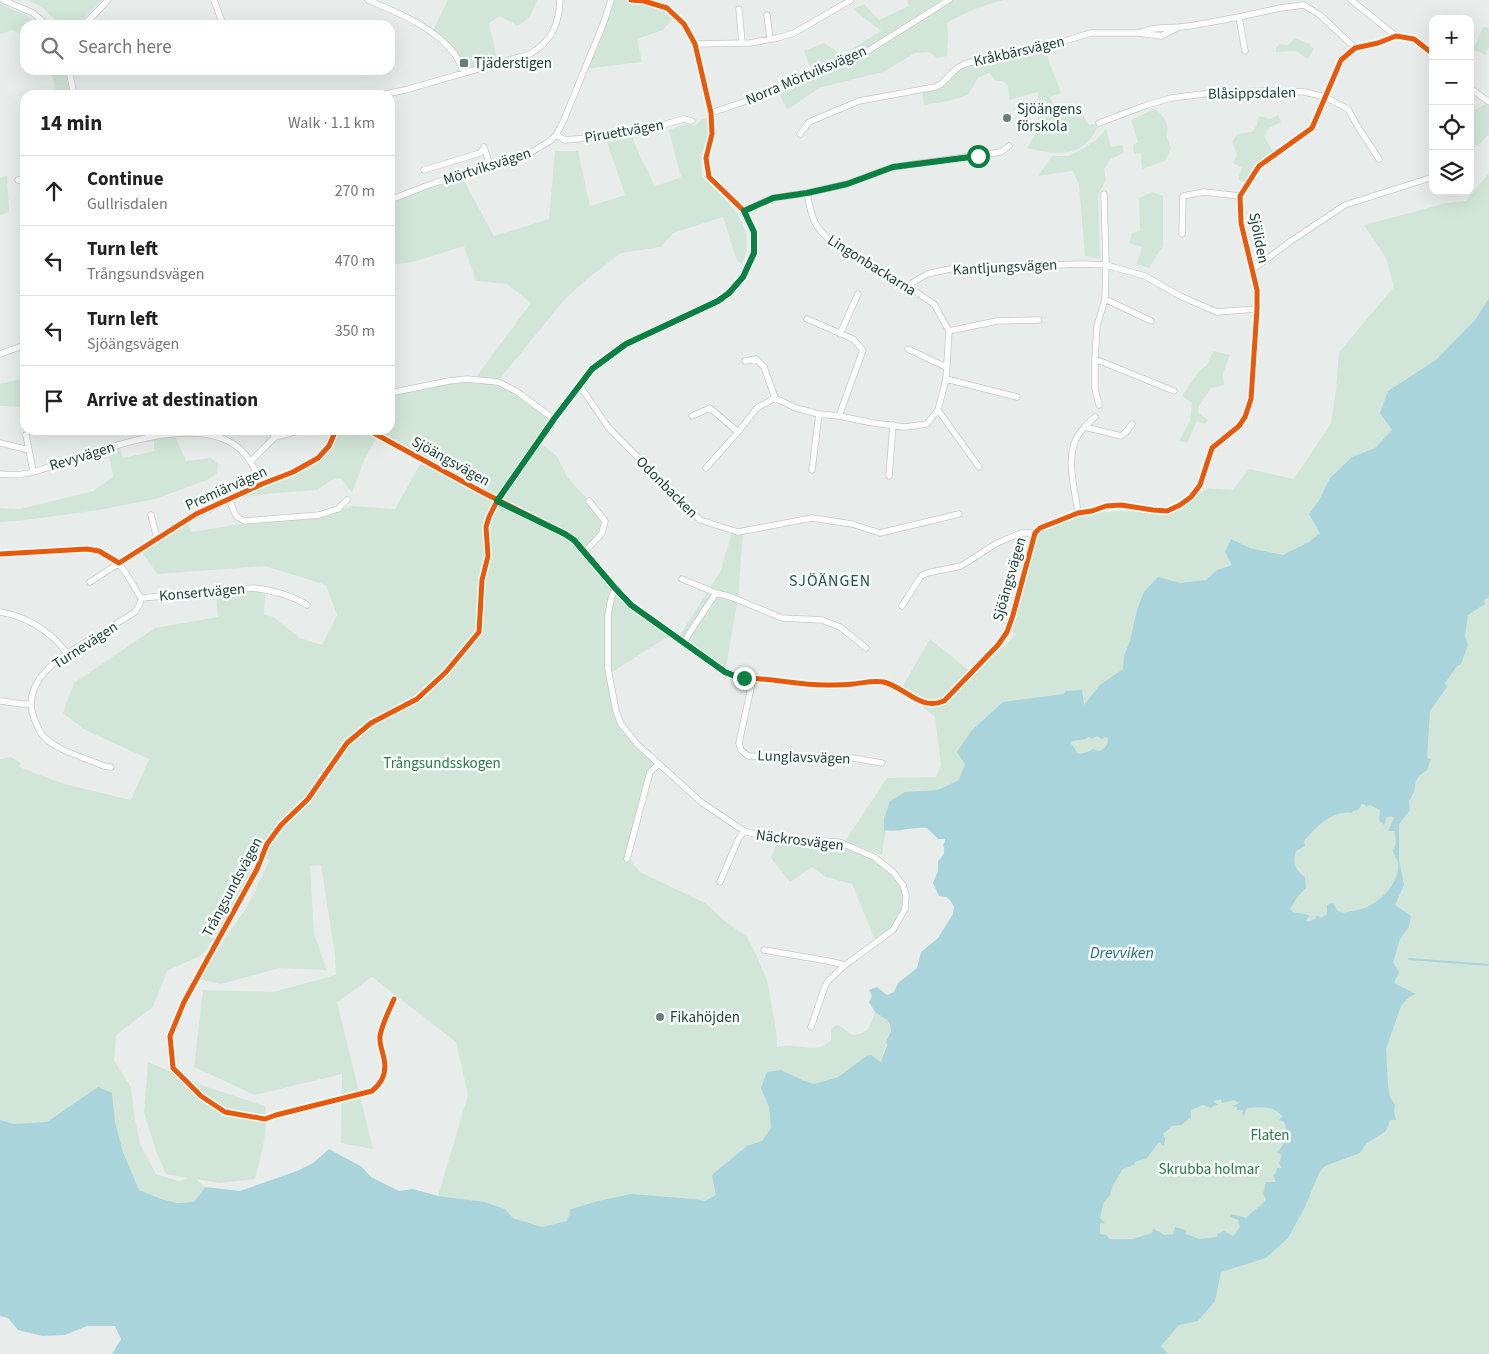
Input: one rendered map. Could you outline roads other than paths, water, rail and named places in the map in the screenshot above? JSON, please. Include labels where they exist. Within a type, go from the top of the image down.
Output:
[{"type":"street","points":[[3,0],[33,13],[41,20]]},
{"type":"street","points":[[89,20],[108,0]]},
{"type":"street","points":[[214,0],[221,20]]},
{"type":"street","points":[[368,0],[402,15],[432,32],[452,50],[464,73]]},
{"type":"street","points":[[395,92],[530,54],[545,43],[553,31],[558,16],[560,0]]},
{"type":"street","name":"Mörtviksvägen","points":[[395,198],[431,184],[528,154],[550,142],[563,122],[604,22],[610,0]]},
{"type":"street","name":"Trångsundsvägen","points":[[394,999],[380,1037],[385,1061],[383,1077],[379,1086],[372,1090],[265,1119],[225,1112],[201,1096],[173,1068],[170,1036],[184,1002],[256,869],[267,844],[281,825],[308,799],[347,743],[371,723],[417,699],[446,672],[478,632],[482,580],[488,556],[486,528],[489,516],[497,501],[554,419],[592,369],[626,344],[712,305],[729,293],[743,277],[754,253],[754,232],[744,211],[709,177],[706,158],[712,134],[711,112],[695,44],[684,24],[667,8],[631,0]]},
{"type":"street","points":[[695,44],[742,43],[794,33],[851,0]]},
{"type":"street","name":"Norra Mörtviksvägen","points":[[711,112],[758,97],[866,52],[949,0]]},
{"type":"street","points":[[1351,0],[1396,36],[1414,39],[1429,51]]},
{"type":"street","name":"Kråkbärsvägen","points":[[800,134],[809,122],[859,101],[935,87],[964,64],[994,56],[1044,48],[1091,33],[1138,33],[1144,30],[1179,27],[1280,8],[1304,6],[1320,15],[1355,48]]},
{"type":"street","points":[[739,9],[742,43]]},
{"type":"street","points":[[767,15],[770,39]]},
{"type":"street","points":[[1239,17],[1245,51]]},
{"type":"street","points":[[1355,48],[1378,43],[1396,36]]},
{"type":"street","name":"Sjöliden","points":[[1245,417],[1252,399],[1257,290],[1241,223],[1240,196],[1259,166],[1312,128],[1341,60],[1355,48]]},
{"type":"street","points":[[70,75],[73,90]]},
{"type":"street","points":[[1474,91],[1489,102]]},
{"type":"street","name":"Blåsippsdalen","points":[[1099,123],[1170,98],[1219,92],[1305,92],[1325,97],[1348,109],[1379,159]]},
{"type":"street","name":"Piruettvägen","points":[[556,135],[565,140],[588,138],[656,127],[683,120],[692,121]]},
{"type":"street","points":[[744,211],[773,198],[847,184],[893,167],[1001,152],[1009,146]]},
{"type":"street","points":[[424,170],[480,153],[484,147],[490,166]]},
{"type":"street","points":[[1252,270],[1345,205],[1429,177]]},
{"type":"street","name":"Sjöliden","points":[[1182,234],[1183,196],[1204,192],[1240,196]]},
{"type":"street","name":"Lingonbackarna","points":[[807,193],[812,219],[820,232],[934,304],[949,331]]},
{"type":"street","points":[[1100,405],[1095,389],[1095,359],[1097,326],[1105,299],[1104,194]]},
{"type":"street","name":"Kantljungsvägen","points":[[907,286],[927,274],[950,269],[1081,264],[1106,265],[1145,276],[1180,296],[1217,312],[1257,309]]},
{"type":"street","points":[[840,334],[858,294]]},
{"type":"street","points":[[1105,299],[1151,321]]},
{"type":"street","points":[[807,319],[853,339],[864,350],[839,416]]},
{"type":"street","points":[[745,361],[756,359],[764,368],[775,398],[796,408],[874,423],[905,426],[927,424],[938,410],[946,379],[949,331],[997,322],[1039,320]]},
{"type":"street","points":[[0,354],[20,347]]},
{"type":"street","points":[[908,349],[946,367]]},
{"type":"street","points":[[1095,359],[1174,391]]},
{"type":"street","points":[[395,392],[467,379],[498,382],[516,391],[554,419]]},
{"type":"street","points":[[946,379],[1017,397]]},
{"type":"street","name":"Odonbacken","points":[[580,386],[608,427],[700,520],[738,532],[812,518],[852,524],[880,533],[959,514]]},
{"type":"street","points":[[706,468],[757,408],[775,398]]},
{"type":"street","points":[[692,416],[710,408],[738,432]]},
{"type":"street","points":[[938,410],[979,467]]},
{"type":"street","points":[[812,470],[820,414]]},
{"type":"street","points":[[1078,513],[1072,475],[1072,451],[1080,432],[1095,417]]},
{"type":"street","points":[[1085,427],[1121,436],[1132,424]]},
{"type":"street","points":[[889,476],[893,425]]},
{"type":"street","name":"Sjöängsvägen","points":[[377,435],[497,501],[574,540],[631,605],[725,672],[735,676],[801,684],[883,682],[900,689],[919,701],[936,704],[944,700],[998,645],[1007,632],[1035,533],[1040,528],[1078,513],[1106,506],[1121,504],[1160,511],[1167,511],[1180,506],[1191,497],[1200,485],[1212,448],[1231,432]]},
{"type":"street","name":"Revyvägen","points":[[26,435],[33,471]]},
{"type":"street","name":"Revyvägen","points":[[0,474],[22,475],[136,440],[168,435]]},
{"type":"street","name":"Revyvägen","points":[[212,435],[237,446],[251,461],[262,484]]},
{"type":"street","points":[[251,461],[275,437],[283,435]]},
{"type":"street","name":"Premiärvägen","points":[[119,563],[186,520],[262,484],[293,472],[318,458],[329,446],[334,435]]},
{"type":"street","name":"Revyvägen","points":[[0,443],[29,450]]},
{"type":"street","name":"Premiärvägen","points":[[229,499],[236,516],[244,521],[319,515],[338,509],[347,500]]},
{"type":"street","points":[[585,552],[602,533],[605,521],[589,501]]},
{"type":"street","points":[[151,515],[156,538]]},
{"type":"street","points":[[902,606],[922,576],[927,573],[961,566],[997,542],[1020,533],[1035,533]]},
{"type":"street","points":[[0,554],[87,549],[99,551],[119,563],[90,582]]},
{"type":"street","name":"Konsertvägen","points":[[119,563],[141,598],[252,588],[264,589],[298,599],[307,604]]},
{"type":"street","points":[[682,579],[716,593],[731,596],[782,618],[822,620],[840,627],[866,648]]},
{"type":"street","name":"Näckrosvägen","points":[[615,588],[608,615],[608,669],[616,711],[621,724],[637,744],[701,802],[744,831],[772,839],[838,842],[874,857],[888,868],[903,885],[906,896],[905,908],[893,930],[845,965],[829,980],[825,986],[811,1027]]},
{"type":"street","points":[[683,642],[716,593]]},
{"type":"street","name":"Turnevägen","points":[[30,704],[36,683],[56,660],[136,612],[141,598]]},
{"type":"street","points":[[0,612],[35,624],[57,640],[67,653]]},
{"type":"street","name":"Lunglavsvägen","points":[[753,678],[739,744],[741,750],[748,756],[853,758],[882,763]]},
{"type":"street","points":[[0,701],[30,704],[32,715],[42,735],[56,746],[104,766],[111,766]]},
{"type":"street","points":[[627,860],[650,772],[659,764]]},
{"type":"street","points":[[720,882],[738,840],[744,831]]},
{"type":"street","points":[[764,950],[845,965]]},
{"type":"water","name":"Drevviken","points":[[1489,298],[1489,597],[1484,600],[1485,604],[1468,615],[1465,636],[1468,645],[1461,664],[1457,666],[1445,683],[1447,687],[1430,711],[1427,758],[1431,759],[1427,770],[1416,781],[1414,792],[1409,801],[1410,810],[1399,824],[1399,860],[1404,885],[1395,905],[1411,916],[1409,927],[1400,939],[1393,962],[1399,972],[1394,983],[1416,994],[1409,997],[1401,1006],[1386,1049],[1388,1085],[1390,1097],[1395,1105],[1396,1120],[1390,1120],[1386,1131],[1366,1144],[1360,1153],[1325,1166],[1319,1173],[1305,1207],[1288,1238],[1266,1258],[1221,1272],[1215,1301],[1198,1321],[1179,1325],[1161,1346],[1168,1354],[112,1354],[121,1339],[115,1326],[87,1326],[65,1335],[42,1336],[18,1330],[8,1318],[0,1316],[0,1120],[14,1124],[47,1122],[98,1087],[112,1093],[115,1121],[123,1152],[139,1190],[177,1203],[194,1202],[205,1187],[240,1191],[297,1171],[313,1163],[329,1149],[362,1167],[371,1177],[399,1191],[413,1189],[438,1196],[485,1202],[505,1209],[513,1218],[542,1227],[567,1221],[571,1209],[631,1194],[705,1201],[716,1195],[712,1175],[747,1146],[762,1141],[771,1128],[769,1107],[761,1088],[767,1072],[781,1070],[814,1084],[838,1077],[866,1056],[871,1055],[881,1062],[891,1031],[890,1024],[875,1012],[869,1002],[872,996],[869,990],[877,987],[887,995],[894,992],[898,983],[917,968],[921,952],[938,938],[953,914],[954,907],[951,902],[947,897],[939,896],[933,883],[938,871],[938,861],[943,856],[945,839],[938,839],[927,828],[895,831],[884,830],[884,818],[890,801],[905,792],[938,790],[959,780],[965,764],[957,752],[972,730],[1003,702],[1082,690],[1084,705],[1100,685],[1123,669],[1124,656],[1130,641],[1137,610],[1144,592],[1158,577],[1180,583],[1206,580],[1217,570],[1232,565],[1225,552],[1231,539],[1250,548],[1283,555],[1309,542],[1320,533],[1309,514],[1318,502],[1330,478],[1352,457],[1375,448],[1392,430],[1380,413],[1388,391],[1436,360],[1475,320]],"holes":[[[1097,736],[1102,739],[1108,738],[1106,746],[1100,751],[1092,749],[1080,754],[1077,753],[1071,744],[1073,741],[1089,737],[1092,739]],[[1362,804],[1366,805],[1366,807],[1370,805],[1380,810],[1379,820],[1384,825],[1387,817],[1391,816],[1394,818],[1388,831],[1394,831],[1396,838],[1393,850],[1398,866],[1397,875],[1383,896],[1367,907],[1342,912],[1337,910],[1333,903],[1327,905],[1327,914],[1321,918],[1317,915],[1315,919],[1307,922],[1306,920],[1310,916],[1292,912],[1290,909],[1298,896],[1306,888],[1305,877],[1295,866],[1296,851],[1305,846],[1304,841],[1325,821],[1338,814],[1352,813],[1359,809]],[[1221,1099],[1222,1103],[1234,1100],[1239,1103],[1232,1106],[1237,1107],[1237,1110],[1243,1110],[1244,1116],[1247,1108],[1262,1107],[1270,1108],[1283,1116],[1279,1120],[1284,1122],[1285,1138],[1282,1146],[1276,1152],[1282,1155],[1279,1163],[1282,1168],[1277,1168],[1276,1173],[1273,1175],[1276,1182],[1266,1182],[1263,1194],[1266,1199],[1264,1202],[1246,1218],[1231,1214],[1230,1217],[1238,1220],[1240,1227],[1233,1236],[1224,1231],[1218,1234],[1217,1237],[1199,1239],[1186,1234],[1186,1230],[1175,1227],[1173,1234],[1164,1235],[1153,1229],[1152,1233],[1133,1239],[1110,1239],[1106,1235],[1100,1234],[1100,1224],[1105,1223],[1100,1218],[1103,1204],[1110,1195],[1113,1185],[1123,1169],[1147,1158],[1159,1142],[1164,1146],[1165,1139],[1163,1134],[1172,1126],[1181,1125],[1191,1117],[1191,1110],[1203,1105],[1212,1108],[1218,1105],[1213,1101]]]},
{"type":"waterway","points":[[1409,959],[1489,965]]},
{"type":"place","name":"Tjäderstigen","points":[[464,63]]},
{"type":"place","name":"Sjöängens förskola","points":[[1007,118]]},
{"type":"place","name":"Fikahöjden","points":[[660,1017]]},
{"type":"district","name":"SJÖÄNGEN","points":[[830,580]]},
{"type":"park label","name":"Trångsundsskogen","points":[[442,763]]},
{"type":"park label","name":"Flaten","points":[[1270,1135]]},
{"type":"park label","name":"Skrubba holmar","points":[[1209,1169]]}]
